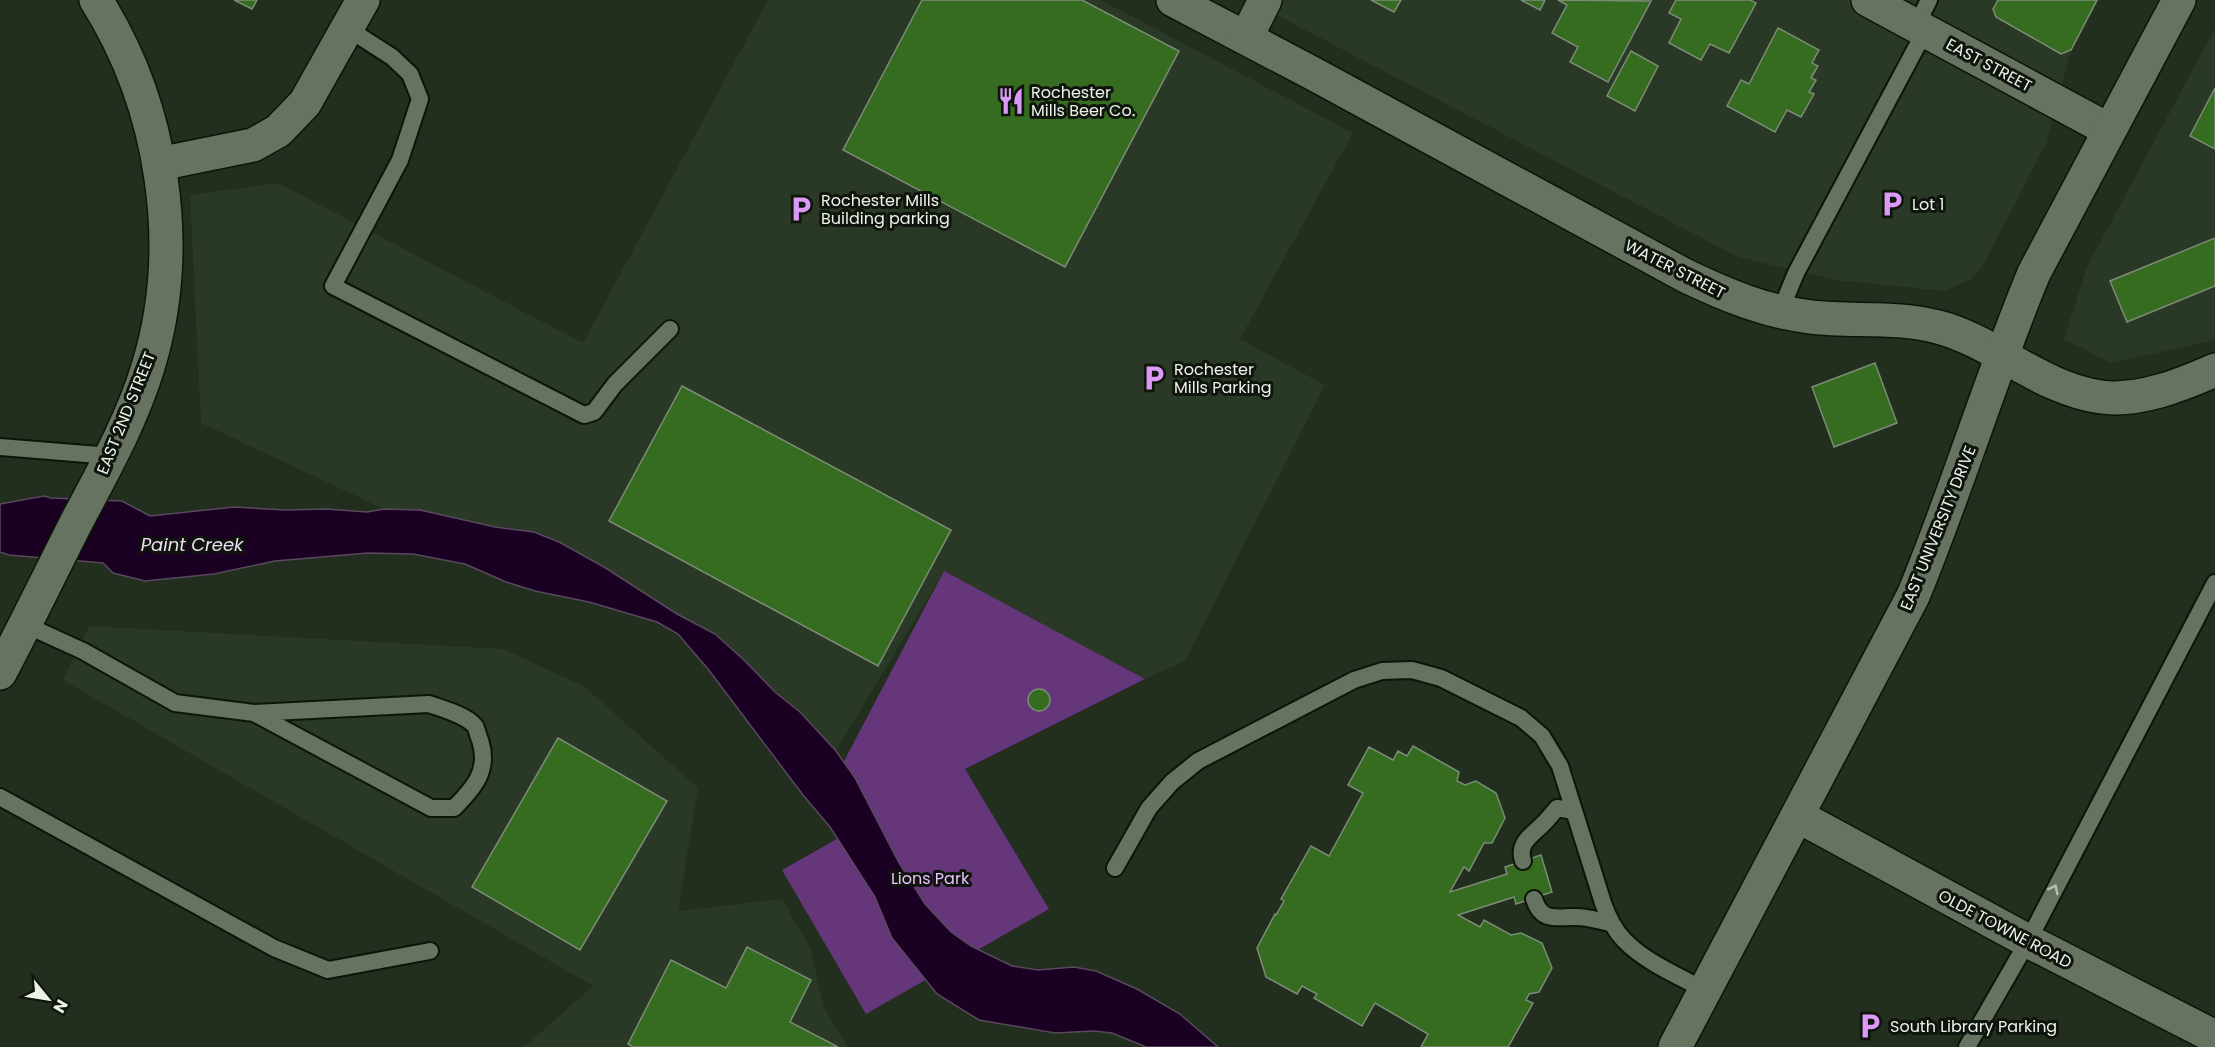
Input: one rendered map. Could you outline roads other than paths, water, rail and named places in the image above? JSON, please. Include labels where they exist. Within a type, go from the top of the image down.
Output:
[{"type":"street","name":"EAST 2ND STREET","points":[[3,662],[26,625],[111,456],[148,368],[162,303],[165,232],[159,164],[147,115],[130,63],[96,0]]},
{"type":"street","points":[[159,164],[253,145],[278,131],[305,103],[363,0]]},
{"type":"street","name":"WATER STREET","points":[[1173,0],[1686,276],[1734,299],[1780,312],[1810,317],[1936,326],[1963,336],[2058,385],[2101,397],[2160,391],[2215,369]]},
{"type":"street","points":[[1246,38],[1265,0]]},
{"type":"street","name":"EAST STREET","points":[[1868,0],[1923,19],[2109,130]]},
{"type":"street","name":"EAST UNIVERSITY DRIVE","points":[[1675,1047],[1913,596],[1937,539],[2034,273],[2179,0]]},
{"type":"street","name":"OLDE TOWNE ROAD","points":[[1798,816],[2028,941],[2215,1037]]},
{"type":"lane","points":[[1780,312],[1796,273],[1923,19]]},
{"type":"lane","points":[[347,28],[392,57],[410,74],[420,99],[400,160],[333,286],[584,415],[594,412],[615,384],[669,329]]},
{"type":"lane","points":[[0,447],[111,456]]},
{"type":"lane","points":[[1967,1047],[2028,941],[2215,584]]},
{"type":"lane","points":[[26,625],[83,651],[175,703],[254,713],[429,704],[455,713],[475,726],[483,751],[480,777],[469,793],[454,808],[431,808],[254,713]]},
{"type":"lane","points":[[1115,868],[1149,808],[1172,782],[1198,761],[1354,680],[1382,671],[1413,670],[1441,678],[1521,718],[1542,736],[1560,766],[1611,923],[1624,941],[1646,958],[1705,990]]},
{"type":"lane","points":[[0,797],[274,948],[328,970],[430,951]]},
{"type":"lane","points":[[1522,861],[1521,855],[1526,838],[1546,822],[1557,808],[1574,811]]},
{"type":"lane","points":[[1534,898],[1536,905],[1544,914],[1552,918],[1578,916],[1611,923]]},
{"type":"water","name":"Paint Creek","points":[[44,496],[122,501],[150,516],[234,507],[367,512],[384,509],[420,510],[495,527],[534,532],[559,542],[604,567],[677,614],[715,634],[775,692],[800,712],[836,751],[855,778],[899,863],[925,904],[951,932],[971,946],[1012,966],[1038,970],[1074,967],[1096,971],[1137,989],[1180,1014],[1218,1047],[1146,1047],[1112,1033],[1094,1031],[1055,1033],[979,1020],[937,994],[892,938],[875,897],[830,827],[803,795],[708,669],[678,634],[657,622],[589,602],[535,591],[506,582],[465,564],[413,554],[368,553],[275,561],[214,574],[145,581],[113,573],[103,563],[9,555],[0,552],[0,504]]},
{"type":"place","name":"Rochester Mills Beer Co.","points":[[1011,101]]},
{"type":"place","name":"Lot 1","points":[[1892,204]]},
{"type":"place","name":"Rochester Mills Building parking","points":[[801,209]]},
{"type":"place","name":"Rochester Mills Parking","points":[[1154,378]]},
{"type":"place","name":"South Library Parking","points":[[1870,1026]]},
{"type":"park label","name":"Lions Park","points":[[930,878]]}]
